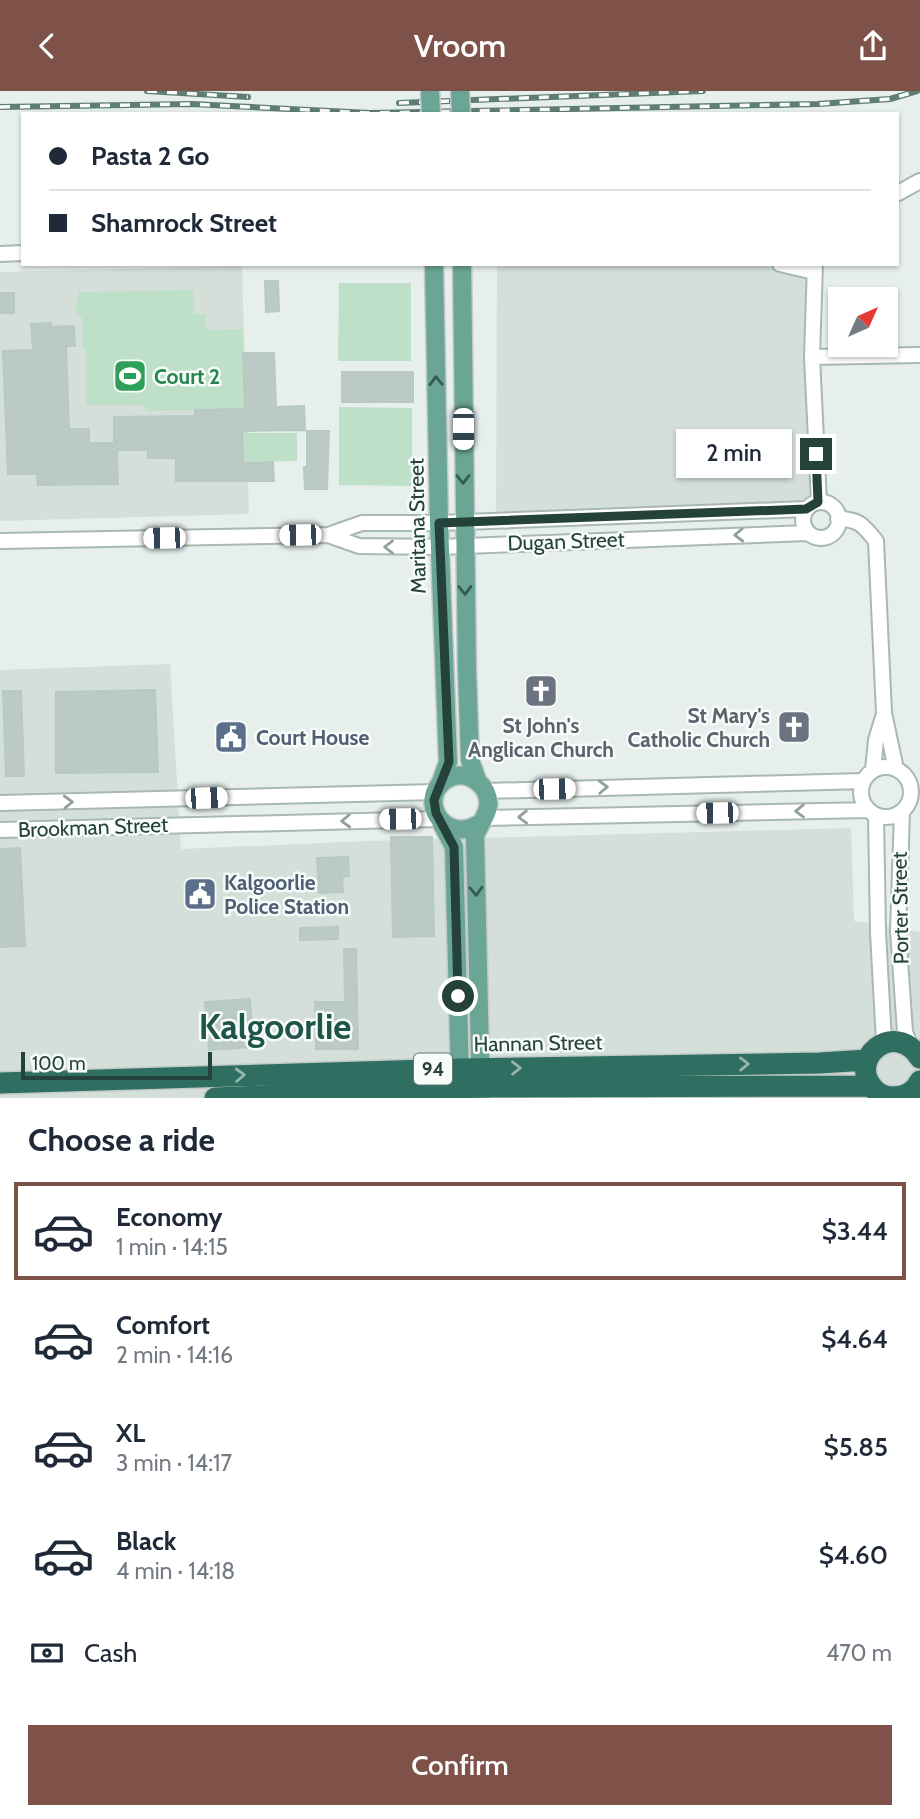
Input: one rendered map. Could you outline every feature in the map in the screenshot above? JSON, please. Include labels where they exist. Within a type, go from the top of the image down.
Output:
[{"type":"highway","points":[[876,1092],[867,1078],[867,1060],[873,1049],[884,1042],[901,1042],[915,1052]]},
{"type":"highway","name":"Hannan Street","points":[[215,1098],[867,1060]]},
{"type":"highway","name":"Hannan Street","points":[[0,1083],[471,1085],[876,1092]]},
{"type":"highway","name":"94","points":[[876,1092],[889,1097],[901,1097],[914,1090]]},
{"type":"main road","points":[[430,91],[431,112]]},
{"type":"main road","points":[[460,91],[461,112]]},
{"type":"main road","name":"Maritana Street","points":[[434,266],[439,523],[449,762],[438,788]]},
{"type":"main road","points":[[462,266],[464,545],[470,759],[488,799],[475,837],[471,1085]]},
{"type":"main road","points":[[471,1085],[454,847],[440,820],[434,800],[438,788],[457,776],[467,776],[481,785]]},
{"type":"main road","points":[[440,820],[452,829],[462,830],[482,821]]},
{"type":"street","points":[[899,192],[920,181]]},
{"type":"street","points":[[0,254],[21,253]]},
{"type":"street","points":[[798,266],[815,268],[812,505],[802,521],[807,533],[815,537],[824,538],[832,534],[837,527],[835,510],[828,504],[812,505]]},
{"type":"street","points":[[812,357],[920,355]]},
{"type":"street","name":"Dugan Street","points":[[0,541],[328,535],[362,523],[464,522],[812,505]]},
{"type":"street","points":[[482,821],[872,812],[884,817],[910,805],[911,786],[908,775],[884,713],[876,541],[853,519],[838,519]]},
{"type":"street","name":"Dugan Street","points":[[328,535],[359,546],[440,547],[807,533]]},
{"type":"street","points":[[872,812],[863,802],[860,793],[863,781],[873,769],[876,740],[884,713]]},
{"type":"street","points":[[873,769],[882,767],[908,775]]},
{"type":"street","points":[[481,785],[863,781]]},
{"type":"street","name":"Brookman Street","points":[[0,803],[377,793],[438,788]]},
{"type":"street","points":[[377,793],[379,820]]},
{"type":"street","points":[[206,798],[208,824]]},
{"type":"street","name":"Porter Street","points":[[910,805],[898,931],[905,1032],[915,1052]]},
{"type":"street","name":"Porter Street","points":[[872,812],[884,1042]]},
{"type":"street","name":"Brookman Street","points":[[0,830],[440,820]]},
{"type":"shaded area","points":[[242,266],[249,514],[0,521],[0,272]]},
{"type":"shaded area","points":[[497,266],[815,266],[819,502],[806,509],[496,520]]},
{"type":"shaded area","points":[[170,664],[181,849],[368,841],[851,828],[854,921],[920,932],[920,1098],[0,1098],[0,670]]},
{"type":"green space","points":[[339,283],[411,283],[411,361],[338,361]]},
{"type":"green space","points":[[194,290],[194,314],[205,314],[206,330],[243,329],[248,433],[297,433],[297,461],[243,462],[235,410],[146,411],[145,405],[86,405],[83,320],[75,310],[79,292]]},
{"type":"green space","points":[[339,407],[412,408],[412,486],[339,485]]},
{"type":"building","points":[[265,281],[278,281],[279,311],[266,312]]},
{"type":"building","points":[[0,293],[14,293],[14,313],[0,313]]},
{"type":"building","points":[[51,323],[51,327],[74,326],[75,346],[66,346],[69,429],[89,429],[89,443],[114,443],[114,417],[195,416],[195,410],[245,409],[243,353],[274,353],[276,407],[304,406],[305,430],[242,431],[243,463],[273,462],[274,481],[176,481],[176,458],[148,458],[148,450],[117,450],[118,484],[38,485],[37,474],[8,474],[3,351],[33,350],[31,324]]},
{"type":"building","points":[[342,372],[413,372],[413,402],[342,402]]},
{"type":"building","points":[[307,431],[329,431],[327,489],[305,489]]},
{"type":"building","points":[[155,690],[158,772],[56,773],[56,692]]},
{"type":"building","points":[[3,691],[21,691],[24,776],[6,776]]},
{"type":"building","points":[[391,837],[432,837],[434,936],[393,937]]},
{"type":"building","points":[[20,848],[25,946],[0,947],[0,849]]},
{"type":"building","points":[[348,857],[349,876],[342,877],[343,892],[319,893],[317,858]]},
{"type":"building","points":[[338,927],[338,939],[300,940],[300,928]]},
{"type":"building","points":[[344,949],[356,949],[358,1049],[316,1049],[315,1002],[345,1002]]},
{"type":"building","points":[[250,999],[253,1047],[209,1050],[205,1002]]},
{"type":"railway","points":[[147,91],[248,97]]},
{"type":"railway","points":[[399,103],[703,91]]},
{"type":"railway","points":[[420,112],[818,104],[890,99],[917,91]]},
{"type":"railway","points":[[0,107],[192,104],[350,112]]},
{"type":"place","name":"Court 2","points":[[130,376]]},
{"type":"place","name":"St John's Anglican Church","points":[[541,691]]},
{"type":"place","name":"St Mary's Catholic Church","points":[[794,727]]},
{"type":"place","name":"Court House","points":[[231,737]]},
{"type":"place","name":"Kalgoorlie Police Station","points":[[200,894]]},
{"type":"district","name":"Kalgoorlie","points":[[275,1026]]},
{"type":"route","points":[[458,996],[454,847],[436,813],[434,800],[449,762],[439,523],[806,509],[818,502],[816,454]]}]
